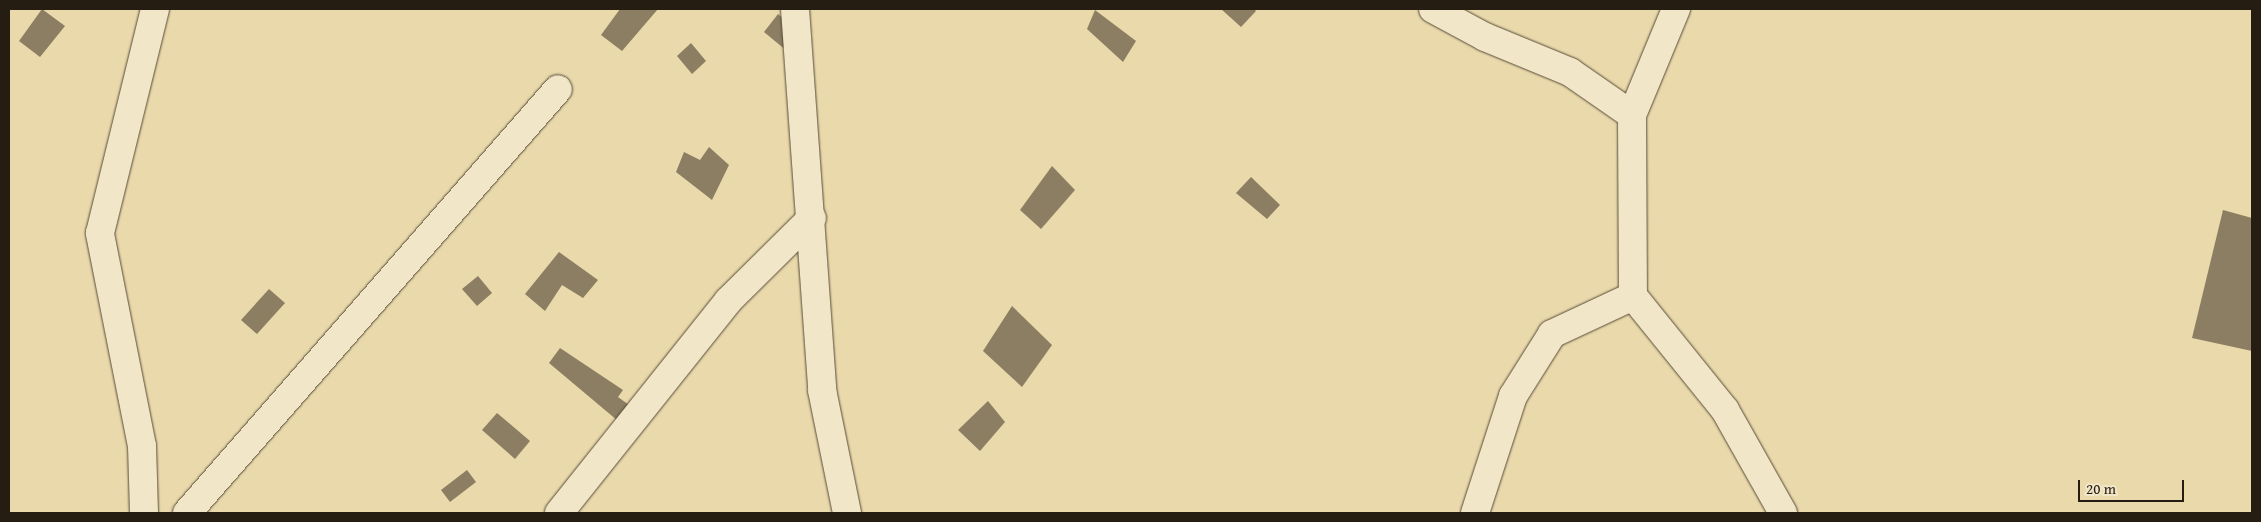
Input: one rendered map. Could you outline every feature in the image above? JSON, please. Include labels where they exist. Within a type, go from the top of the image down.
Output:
[{"type":"street","points":[[144,513],[142,446],[100,233],[155,9]]},
{"type":"street","points":[[795,9],[812,218],[822,390],[847,513]]},
{"type":"street","points":[[1433,9],[1485,37],[1570,72],[1632,115]]},
{"type":"street","points":[[1676,9],[1632,115],[1632,296],[1724,410],[1783,513]]},
{"type":"street","points":[[187,513],[558,89]]},
{"type":"street","points":[[559,513],[728,301],[812,218]]},
{"type":"street","points":[[1475,513],[1513,396],[1552,334],[1632,296]]},
{"type":"building","points":[[42,9],[65,26],[40,57],[19,41]]},
{"type":"building","points":[[620,9],[658,9],[622,51],[601,35]]},
{"type":"building","points":[[1221,9],[1254,9],[1256,11],[1241,27]]},
{"type":"building","points":[[1095,10],[1136,41],[1123,62],[1087,29]]},
{"type":"building","points":[[778,14],[808,39],[793,56],[764,32]]},
{"type":"building","points":[[691,43],[706,61],[692,74],[677,56]]},
{"type":"building","points":[[709,147],[729,165],[712,200],[676,172],[684,152],[700,160]]},
{"type":"building","points":[[1052,166],[1075,190],[1041,229],[1020,210]]},
{"type":"building","points":[[1251,177],[1280,205],[1267,219],[1236,193]]},
{"type":"building","points":[[2223,210],[2252,218],[2252,351],[2192,338]]},
{"type":"building","points":[[559,252],[598,280],[583,298],[562,285],[545,311],[525,294]]},
{"type":"building","points":[[478,276],[492,293],[477,306],[462,289]]},
{"type":"building","points":[[269,289],[285,303],[257,334],[241,320]]},
{"type":"building","points":[[1012,306],[1052,345],[1022,387],[983,351]]},
{"type":"building","points":[[560,348],[623,390],[618,397],[636,410],[624,426],[549,363]]},
{"type":"building","points":[[988,401],[1005,422],[980,451],[958,430]]},
{"type":"building","points":[[497,413],[530,441],[515,459],[482,430]]},
{"type":"building","points":[[467,470],[476,482],[450,502],[441,490]]}]
